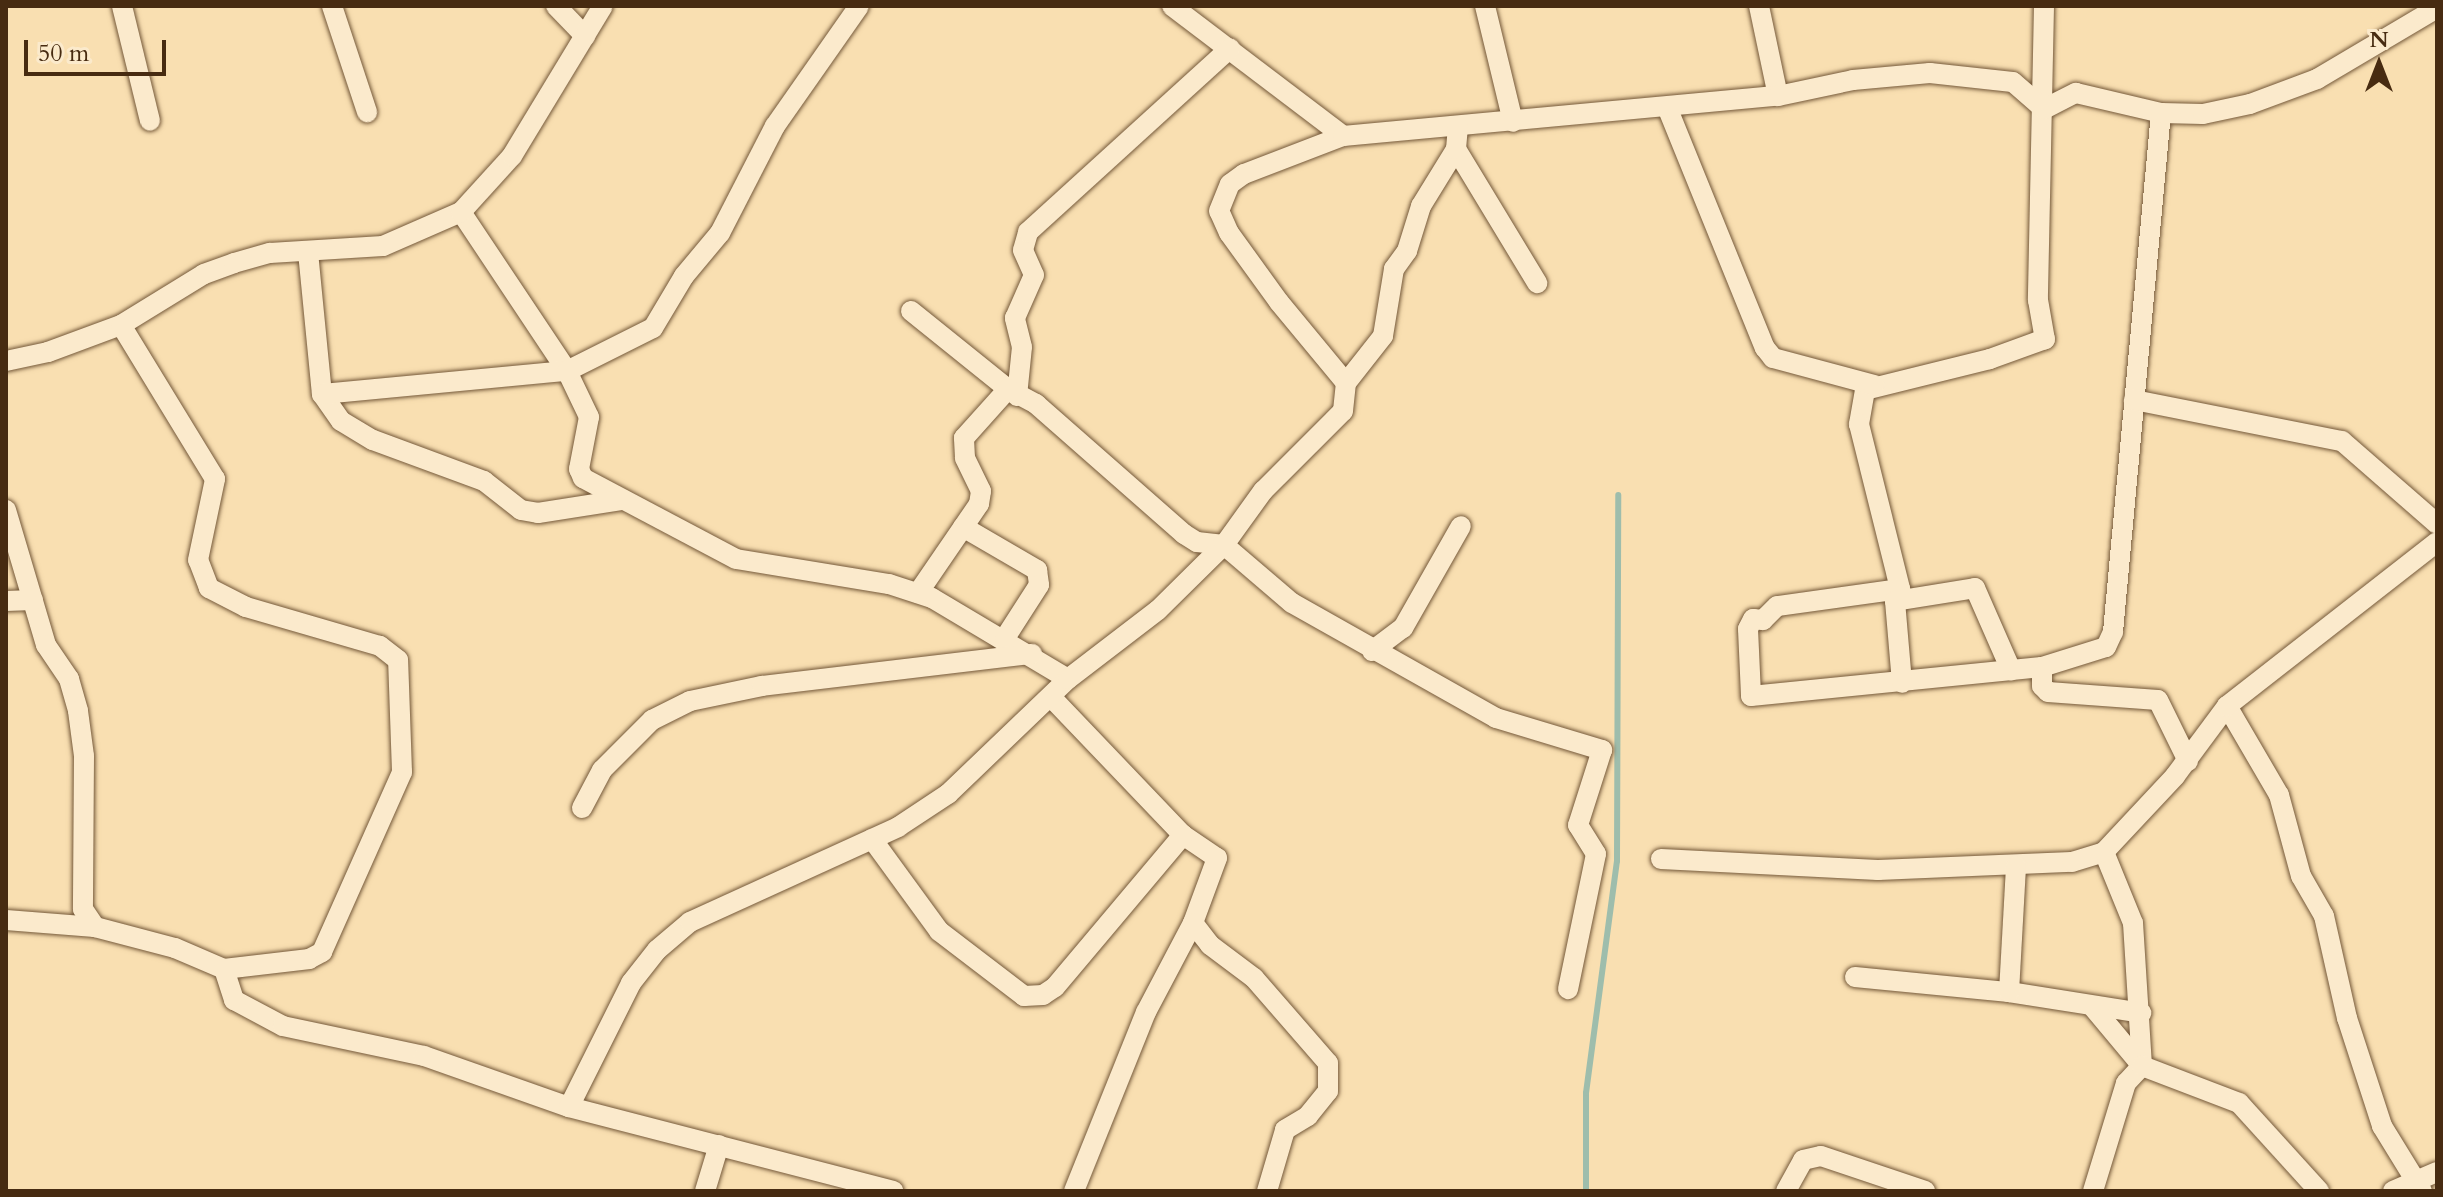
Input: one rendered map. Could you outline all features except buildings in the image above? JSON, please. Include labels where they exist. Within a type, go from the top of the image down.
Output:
[{"type":"street","points":[[122,6],[150,121]]},
{"type":"street","points":[[332,6],[367,112]]},
{"type":"street","points":[[556,6],[585,36]]},
{"type":"street","points":[[6,361],[48,352],[121,325],[204,274],[270,253],[383,246],[461,212],[512,156],[603,6]]},
{"type":"street","points":[[322,394],[567,371],[653,328],[684,276],[720,233],[775,126],[859,6]]},
{"type":"street","points":[[1172,6],[1343,136]]},
{"type":"street","points":[[1485,6],[1513,122]]},
{"type":"street","points":[[1759,6],[1778,96]]},
{"type":"street","points":[[1667,107],[1765,348],[1773,358],[1874,385],[1990,359],[2045,339],[2038,300],[2044,6]]},
{"type":"street","points":[[2044,109],[2076,93],[2161,113],[2203,114],[2250,104],[2317,79],[2437,8]]},
{"type":"street","points":[[918,593],[963,527],[981,491],[965,458],[964,438],[1013,392],[1022,347],[1015,318],[1034,275],[1023,250],[1028,232],[1230,48]]},
{"type":"street","points":[[1346,383],[1279,302],[1229,233],[1219,211],[1230,184],[1244,174],[1343,136],[1778,96],[1853,80],[1930,73],[2013,82],[2044,109]]},
{"type":"street","points":[[2011,670],[1975,588],[1777,606],[1763,620],[1753,619],[1748,629],[1751,696],[2042,667],[2106,647],[2113,632],[2161,113]]},
{"type":"street","points":[[569,1107],[631,983],[657,950],[690,922],[872,839],[948,794],[1068,679],[1158,610],[1224,545],[1263,491],[1343,411],[1346,383],[1383,336],[1394,269],[1407,251],[1421,206],[1456,149],[1458,127]]},
{"type":"street","points":[[1456,149],[1537,283]]},
{"type":"street","points":[[461,212],[567,371],[589,417],[580,475],[621,500],[736,559],[918,593],[1005,638],[1068,679]]},
{"type":"street","points":[[308,252],[322,394],[341,421],[373,440],[466,472],[521,510],[538,513],[621,500]]},
{"type":"street","points":[[911,311],[1013,392],[1036,404],[1184,534],[1197,542],[1224,545],[1292,603],[1372,651],[1496,718],[1602,750],[1578,825],[1596,854],[1568,989]]},
{"type":"street","points":[[6,920],[95,927],[175,948],[224,969],[309,959],[322,952],[402,772],[398,660],[380,646],[246,607],[209,588],[198,560],[215,479],[121,325]]},
{"type":"street","points":[[1874,385],[1860,398],[1859,424],[1898,595],[1902,683]]},
{"type":"street","points":[[2134,400],[2342,441],[2437,524]]},
{"type":"street","points":[[6,510],[46,645],[69,679],[78,711],[84,756],[83,909],[95,927]]},
{"type":"street","points":[[1372,651],[1403,628],[1461,526]]},
{"type":"street","points":[[963,527],[1037,570],[1039,585],[1005,638]]},
{"type":"street","points":[[1661,859],[1878,870],[2072,862],[2104,852],[2188,761],[2227,706],[2437,542]]},
{"type":"street","points":[[6,601],[33,600]]},
{"type":"street","points":[[582,808],[602,770],[652,720],[690,701],[762,686],[1032,654]]},
{"type":"street","points":[[2042,667],[2042,686],[2048,692],[2158,700],[2188,761]]},
{"type":"street","points":[[1051,697],[1183,835],[1217,858],[1193,923],[1146,1012],[1074,1191]]},
{"type":"street","points":[[2227,706],[2279,795],[2301,876],[2324,916],[2347,1018],[2382,1126],[2420,1187]]},
{"type":"street","points":[[872,839],[939,931],[1024,996],[1043,995],[1055,987],[1183,835]]},
{"type":"street","points":[[2093,1191],[2126,1083],[2142,1066],[2133,923],[2104,852]]},
{"type":"street","points":[[2009,992],[2016,866]]},
{"type":"street","points":[[1193,923],[1210,945],[1284,1009],[1328,1063],[1332,1078],[1308,1116],[1285,1130],[1267,1191]]},
{"type":"street","points":[[224,969],[234,1000],[283,1026],[424,1056],[569,1107],[893,1191]]},
{"type":"street","points":[[1855,977],[2009,992],[2141,1013]]},
{"type":"street","points":[[2092,1006],[2142,1066],[2239,1103],[2311,1189]]},
{"type":"street","points":[[705,1191],[719,1145]]},
{"type":"street","points":[[1786,1191],[1803,1160],[1821,1156],[1925,1191]]},
{"type":"street","points":[[2393,1191],[2420,1187],[2437,1172]]},
{"type":"waterway","points":[[1586,1191],[1586,1093],[1617,861],[1618,495]]}]
